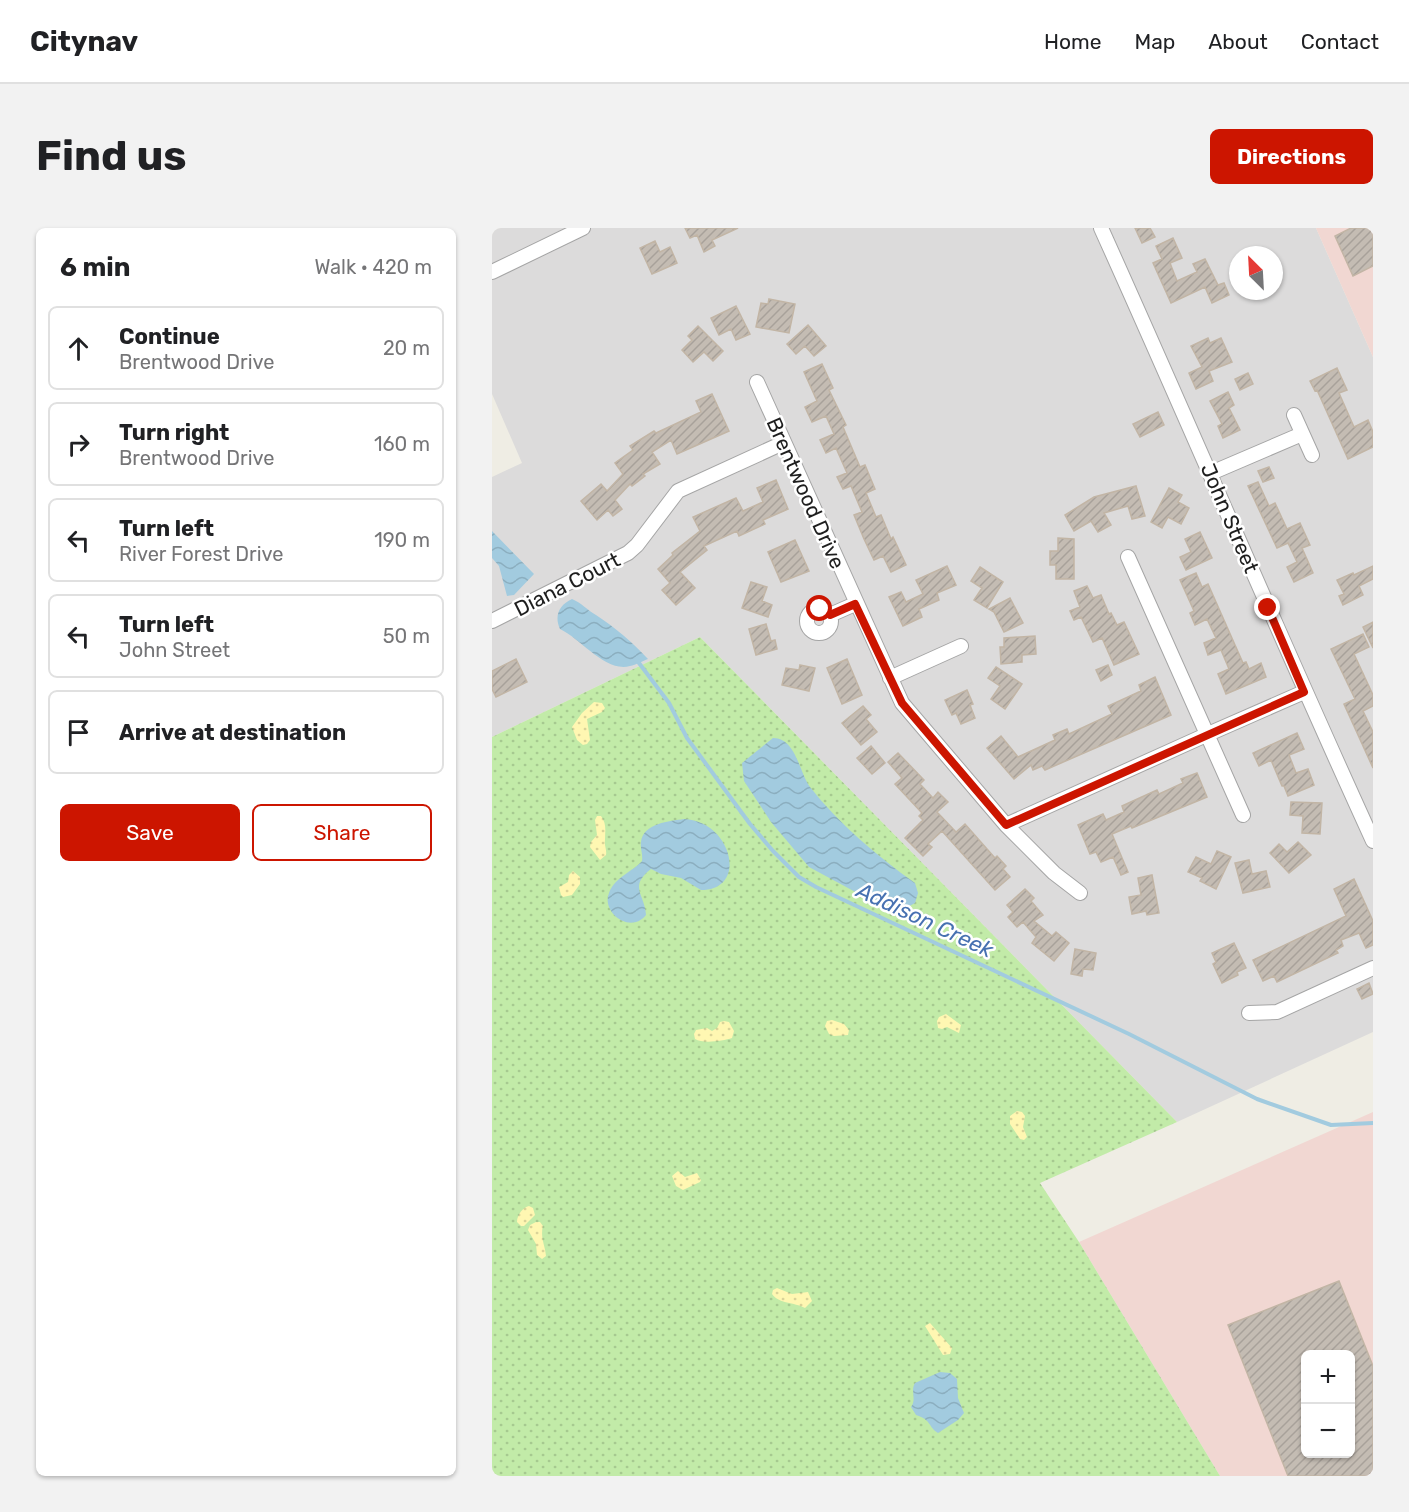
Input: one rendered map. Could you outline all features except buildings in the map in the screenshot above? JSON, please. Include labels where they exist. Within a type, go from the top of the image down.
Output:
[{"type":"street","points":[[492,272],[583,228]]},
{"type":"street","name":"John Street","points":[[1101,228],[1211,473],[1304,692],[1373,841]]},
{"type":"street","name":"Brentwood Drive","points":[[757,382],[855,604],[902,703],[1006,825],[1054,873],[1080,893]]},
{"type":"street","points":[[1294,415],[1312,455]]},
{"type":"street","points":[[1211,473],[1302,434]]},
{"type":"street","name":"Diana Court","points":[[492,621],[628,553],[637,545],[678,491],[783,443]]},
{"type":"street","points":[[1128,557],[1243,815]]},
{"type":"street","points":[[830,615],[855,604]]},
{"type":"street","points":[[890,678],[960,646]]},
{"type":"street","points":[[1006,825],[1304,692]]},
{"type":"street","points":[[1249,1013],[1277,1012],[1373,968]]},
{"type":"shaded area","points":[[492,228],[569,228],[492,266]]},
{"type":"shaded area","points":[[589,228],[1316,228],[1373,357],[1373,1032],[1177,1122],[700,637],[492,737],[492,477],[522,463],[492,394],[492,275]]},
{"type":"shaded area","points":[[1316,228],[1373,228],[1373,357]]},
{"type":"shaded area","points":[[1373,1112],[1373,1476],[1220,1476],[1079,1242]]},
{"type":"green space","points":[[700,637],[1177,1122],[1040,1183],[1079,1242],[1220,1476],[492,1476],[492,737]]},
{"type":"sand","points":[[594,702],[602,703],[605,708],[602,712],[587,719],[590,740],[583,745],[577,740],[572,727]]},
{"type":"sand","points":[[597,816],[601,816],[605,828],[606,855],[600,860],[590,847],[597,835],[595,820]]},
{"type":"sand","points":[[573,871],[580,877],[580,884],[572,895],[563,897],[559,887],[568,882],[569,875]]},
{"type":"sand","points":[[946,1014],[961,1025],[959,1033],[947,1027],[938,1028],[939,1017]]},
{"type":"sand","points":[[832,1020],[844,1024],[849,1030],[848,1035],[829,1034],[825,1026],[827,1021]]},
{"type":"sand","points":[[724,1021],[729,1022],[734,1031],[732,1038],[708,1042],[695,1039],[696,1030],[707,1028],[712,1031]]},
{"type":"sand","points":[[1017,1111],[1022,1112],[1025,1116],[1023,1127],[1027,1137],[1024,1140],[1020,1139],[1010,1124],[1010,1116]]},
{"type":"sand","points":[[678,1171],[685,1177],[697,1173],[701,1180],[683,1190],[676,1186],[672,1176]]},
{"type":"sand","points":[[529,1206],[533,1208],[535,1215],[524,1226],[521,1226],[517,1222],[518,1217]]},
{"type":"sand","points":[[540,1222],[543,1226],[542,1237],[546,1256],[542,1259],[537,1255],[536,1244],[528,1230],[530,1225]]},
{"type":"sand","points":[[777,1288],[792,1294],[808,1292],[812,1301],[805,1308],[783,1301],[772,1294]]},
{"type":"sand","points":[[930,1323],[952,1348],[950,1354],[943,1355],[925,1326]]},
{"type":"water","points":[[492,531],[534,574],[514,595],[507,596],[499,566],[492,558]]},
{"type":"water","points":[[572,599],[617,630],[648,659],[630,666],[612,665],[560,629],[559,611]]},
{"type":"water","points":[[773,738],[781,739],[792,750],[806,781],[833,814],[873,851],[915,883],[918,893],[915,903],[906,908],[893,906],[861,895],[809,867],[771,822],[744,781],[742,763]]},
{"type":"water","points":[[684,819],[700,823],[714,831],[723,842],[728,855],[729,868],[725,879],[716,887],[701,890],[681,878],[661,874],[651,869],[644,875],[639,886],[646,915],[632,923],[619,919],[609,907],[609,893],[619,879],[642,861],[643,836],[658,824]]},
{"type":"water","points":[[940,1372],[950,1373],[957,1379],[958,1398],[964,1413],[958,1420],[938,1433],[925,1419],[916,1415],[911,1407],[915,1383]]},
{"type":"waterway","name":"Addison Creek","points":[[636,659],[669,703],[687,738],[750,824],[799,877],[1129,1034],[1257,1099],[1331,1125],[1373,1123]]},
{"type":"route","points":[[820,609],[830,615],[855,604],[902,703],[1006,825],[1304,692],[1268,608]]}]
